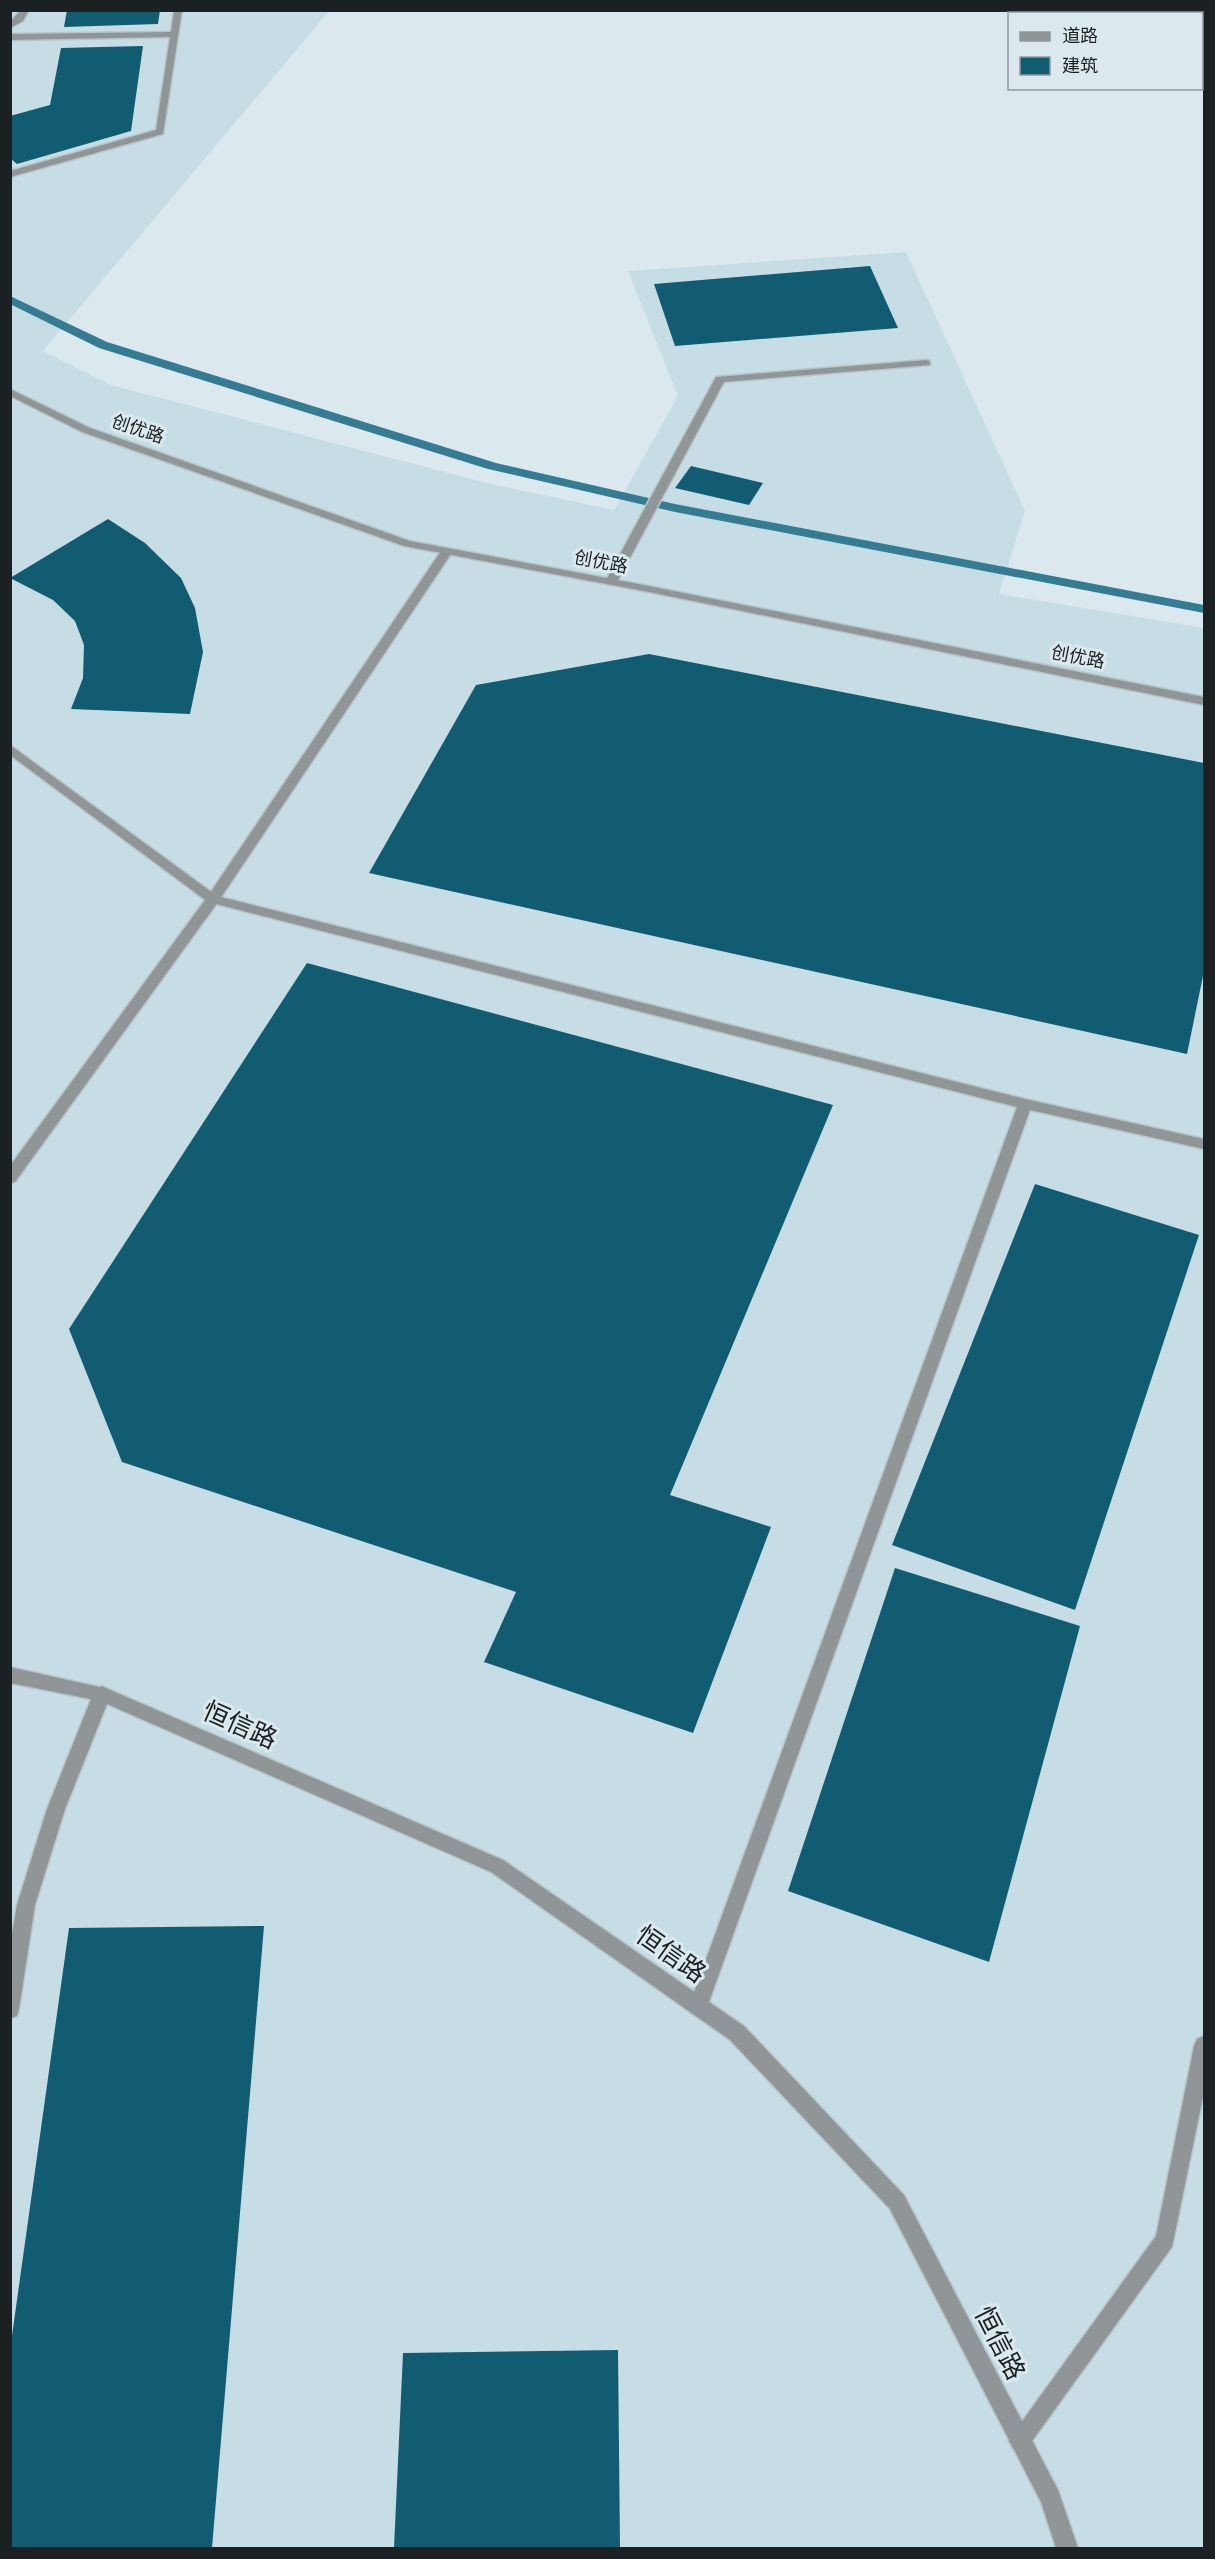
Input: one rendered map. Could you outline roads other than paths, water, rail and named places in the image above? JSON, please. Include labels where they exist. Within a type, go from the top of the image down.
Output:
[{"type":"street","points":[[10,26],[20,19],[25,10]]},
{"type":"street","points":[[10,174],[160,132],[177,10]]},
{"type":"street","points":[[10,37],[174,34]]},
{"type":"street","points":[[611,582],[720,379],[926,363]]},
{"type":"street","name":"创优路","points":[[10,392],[86,430],[408,544],[611,582],[1204,701]]},
{"type":"street","points":[[10,1178],[213,899],[447,551]]},
{"type":"street","points":[[10,749],[213,899],[1025,1104],[1204,1144]]},
{"type":"street","points":[[698,2006],[1025,1104]]},
{"type":"street","name":"恒信路","points":[[10,1675],[102,1694],[497,1866],[737,2032],[897,2202],[1050,2499],[1067,2548]]},
{"type":"street","points":[[10,2008],[26,1905],[56,1809],[102,1694]]},
{"type":"street","points":[[1020,2441],[1165,2240],[1204,2046]]},
{"type":"waterway","points":[[10,299],[103,345],[493,466],[675,508],[1204,609]]}]
